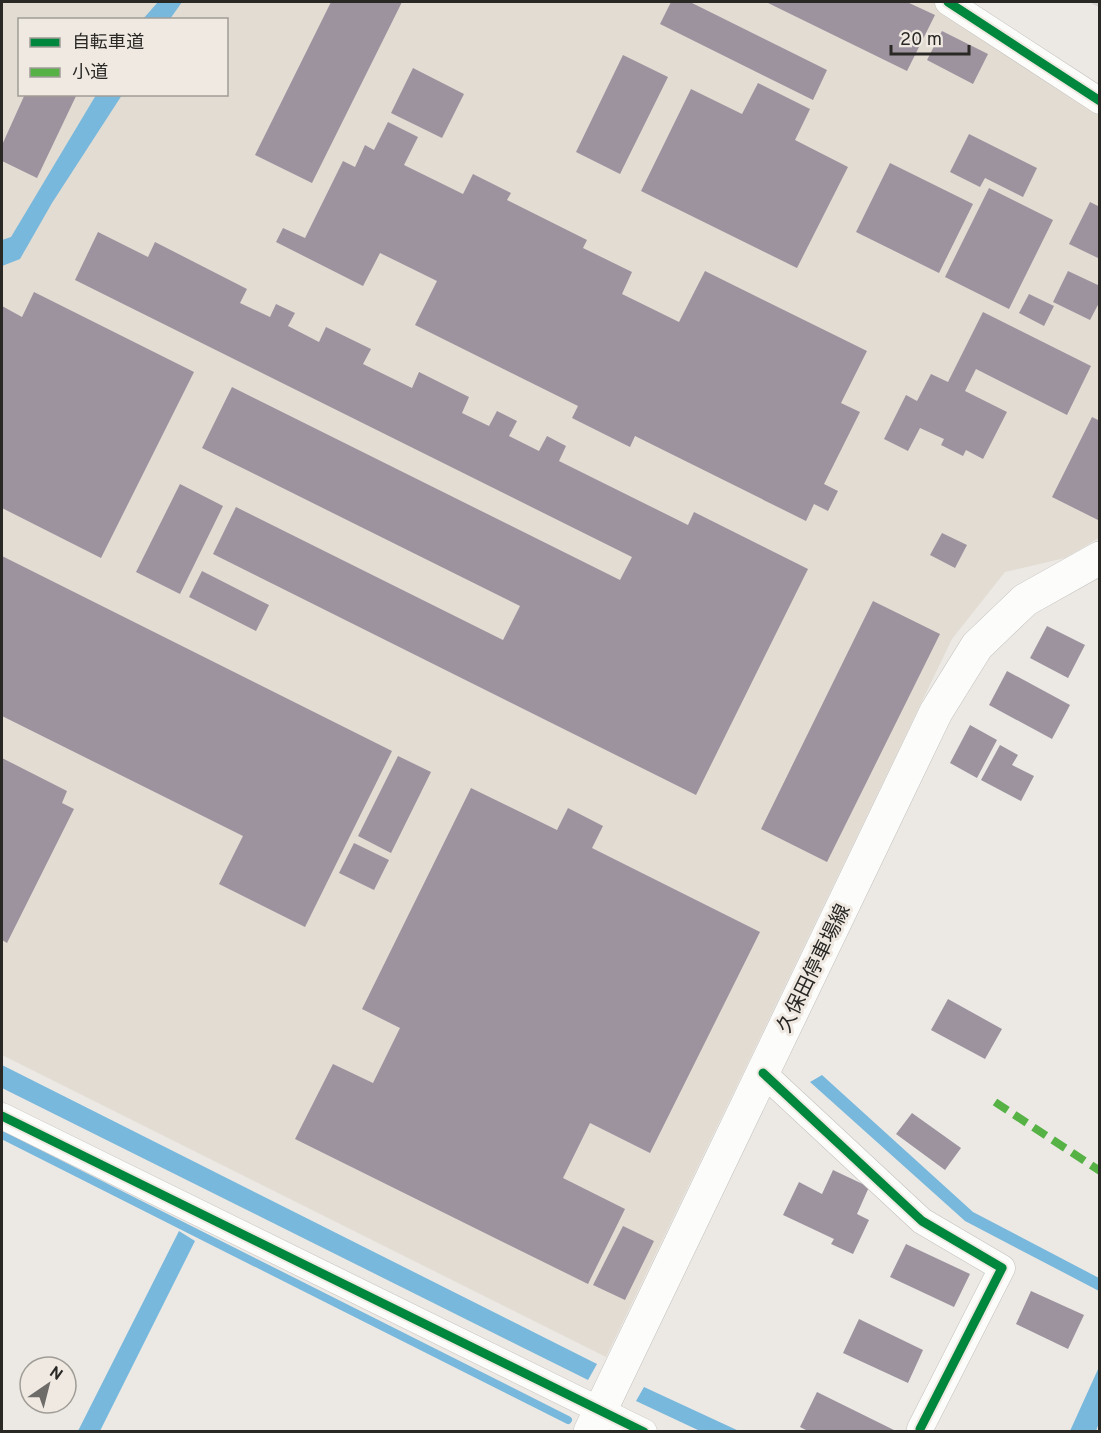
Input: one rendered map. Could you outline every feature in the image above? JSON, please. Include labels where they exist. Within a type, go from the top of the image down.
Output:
[{"type":"main road","name":"久保田停車場線","points":[[595,1421],[936,712],[977,646],[1026,600],[1100,558]]},
{"type":"street","points":[[948,2],[1100,101]]},
{"type":"street","points":[[763,1073],[922,1221],[1002,1268],[920,1429]]},
{"type":"street","points":[[2,1116],[234,1229],[595,1421],[644,1431]]},
{"type":"shaded area","points":[[2,2],[948,2],[1099,101],[1099,538],[1065,558],[1005,572],[952,639],[606,1357],[2,1055]]},
{"type":"water","points":[[158,2],[182,2],[171,18],[144,18]]},
{"type":"water","points":[[95,96],[121,96],[52,203],[20,259],[2,266],[2,240],[11,237]]},
{"type":"water","points":[[2,1065],[597,1364],[588,1380],[2,1088]]},
{"type":"water","points":[[822,1075],[973,1212],[1099,1278],[1099,1291],[965,1221],[810,1082]]},
{"type":"water","points":[[179,1231],[195,1241],[100,1431],[78,1431]]},
{"type":"water","points":[[1099,1367],[1099,1423],[1096,1431],[1070,1431]]},
{"type":"water","points":[[644,1387],[739,1431],[700,1431],[636,1401]]},
{"type":"building","points":[[331,2],[402,2],[312,183],[255,155]]},
{"type":"building","points":[[671,2],[690,2],[827,70],[813,100],[660,24]]},
{"type":"building","points":[[766,2],[907,2],[935,15],[907,71]]},
{"type":"building","points":[[942,31],[988,54],[973,84],[927,60]]},
{"type":"building","points":[[623,55],[668,77],[620,174],[576,152]]},
{"type":"building","points":[[413,68],[464,94],[442,138],[391,113]]},
{"type":"building","points":[[758,83],[810,109],[795,140],[848,167],[797,268],[641,191],[691,89],[742,114]]},
{"type":"building","points":[[24,96],[76,96],[37,178],[2,161],[2,145]]},
{"type":"building","points":[[388,122],[418,137],[404,165],[463,194],[473,174],[511,193],[507,200],[587,240],[583,248],[632,272],[622,294],[679,322],[705,271],[867,351],[841,403],[860,412],[824,484],[838,491],[828,511],[814,504],[806,521],[635,436],[630,447],[572,418],[578,406],[415,325],[437,281],[380,253],[363,286],[276,242],[283,228],[305,238],[343,161],[355,167],[365,145],[374,150]]},
{"type":"building","points":[[969,134],[1037,168],[1023,197],[985,178],[980,187],[950,172]]},
{"type":"building","points":[[890,163],[973,204],[939,273],[856,232]]},
{"type":"building","points":[[989,188],[1053,220],[1009,309],[945,277]]},
{"type":"building","points":[[1090,202],[1100,207],[1100,259],[1069,244]]},
{"type":"building","points":[[98,232],[148,257],[155,242],[247,289],[240,303],[270,317],[276,304],[295,313],[288,326],[319,342],[326,327],[371,349],[363,364],[412,388],[419,372],[469,397],[462,413],[489,426],[497,411],[517,421],[509,436],[539,451],[547,436],[566,446],[559,461],[688,525],[694,512],[808,569],[696,795],[213,554],[236,507],[503,640],[520,606],[202,448],[232,387],[620,580],[632,557],[75,280]]},
{"type":"building","points":[[1068,271],[1100,286],[1100,301],[1090,320],[1053,302]]},
{"type":"building","points":[[34,292],[194,372],[101,558],[2,508],[2,306],[22,317]]},
{"type":"building","points":[[1029,294],[1054,306],[1044,326],[1019,313]]},
{"type":"building","points":[[983,312],[1091,366],[1067,415],[976,369],[965,391],[1007,412],[983,459],[966,450],[963,456],[941,445],[944,439],[920,428],[908,451],[884,439],[906,395],[917,401],[931,374],[948,382]]},
{"type":"building","points":[[1092,417],[1100,421],[1100,521],[1052,497]]},
{"type":"building","points":[[180,484],[223,506],[180,594],[136,572]]},
{"type":"building","points":[[942,533],[967,545],[955,568],[930,555]]},
{"type":"building","points":[[2,556],[392,751],[305,927],[219,884],[243,836],[2,716]]},
{"type":"building","points":[[202,571],[269,605],[256,631],[189,597]]},
{"type":"building","points":[[873,601],[940,634],[827,862],[761,829]]},
{"type":"building","points":[[1047,626],[1085,645],[1068,678],[1030,658]]},
{"type":"building","points":[[1007,671],[1070,705],[1052,739],[989,705]]},
{"type":"building","points":[[970,725],[997,740],[977,778],[950,763]]},
{"type":"building","points":[[1000,745],[1018,755],[1012,765],[1034,776],[1021,801],[981,780]]},
{"type":"building","points":[[398,756],[431,772],[391,853],[358,836]]},
{"type":"building","points":[[2,758],[67,791],[62,803],[74,809],[7,943],[2,940]]},
{"type":"building","points":[[471,788],[557,830],[568,808],[603,826],[592,848],[760,932],[650,1153],[590,1123],[563,1178],[625,1209],[588,1284],[295,1139],[333,1064],[373,1083],[400,1028],[362,1009]]},
{"type":"building","points":[[354,843],[389,860],[374,890],[339,873]]},
{"type":"building","points":[[948,999],[1002,1029],[985,1059],[931,1030]]},
{"type":"building","points":[[912,1113],[961,1148],[945,1170],[896,1134]]},
{"type":"building","points":[[833,1170],[869,1187],[857,1214],[869,1220],[853,1254],[831,1244],[834,1239],[783,1215],[799,1182],[822,1194]]},
{"type":"building","points":[[623,1226],[654,1241],[625,1300],[593,1285]]},
{"type":"building","points":[[906,1244],[970,1274],[954,1307],[890,1277]]},
{"type":"building","points":[[1031,1291],[1084,1315],[1068,1349],[1016,1324]]},
{"type":"building","points":[[859,1319],[923,1350],[908,1383],[843,1353]]},
{"type":"building","points":[[817,1392],[898,1432],[810,1432],[800,1427]]},
{"type":"waterway","points":[[2,1135],[568,1420]]},
{"type":"railway","points":[[1093,2],[1100,5]]},
{"type":"marked path","points":[[995,1102],[1100,1171]]},
{"type":"cycle path","points":[[948,2],[1100,101]]},
{"type":"cycle path","points":[[763,1073],[922,1221],[1002,1268],[920,1429]]},
{"type":"cycle path","points":[[2,1116],[644,1432]]}]
